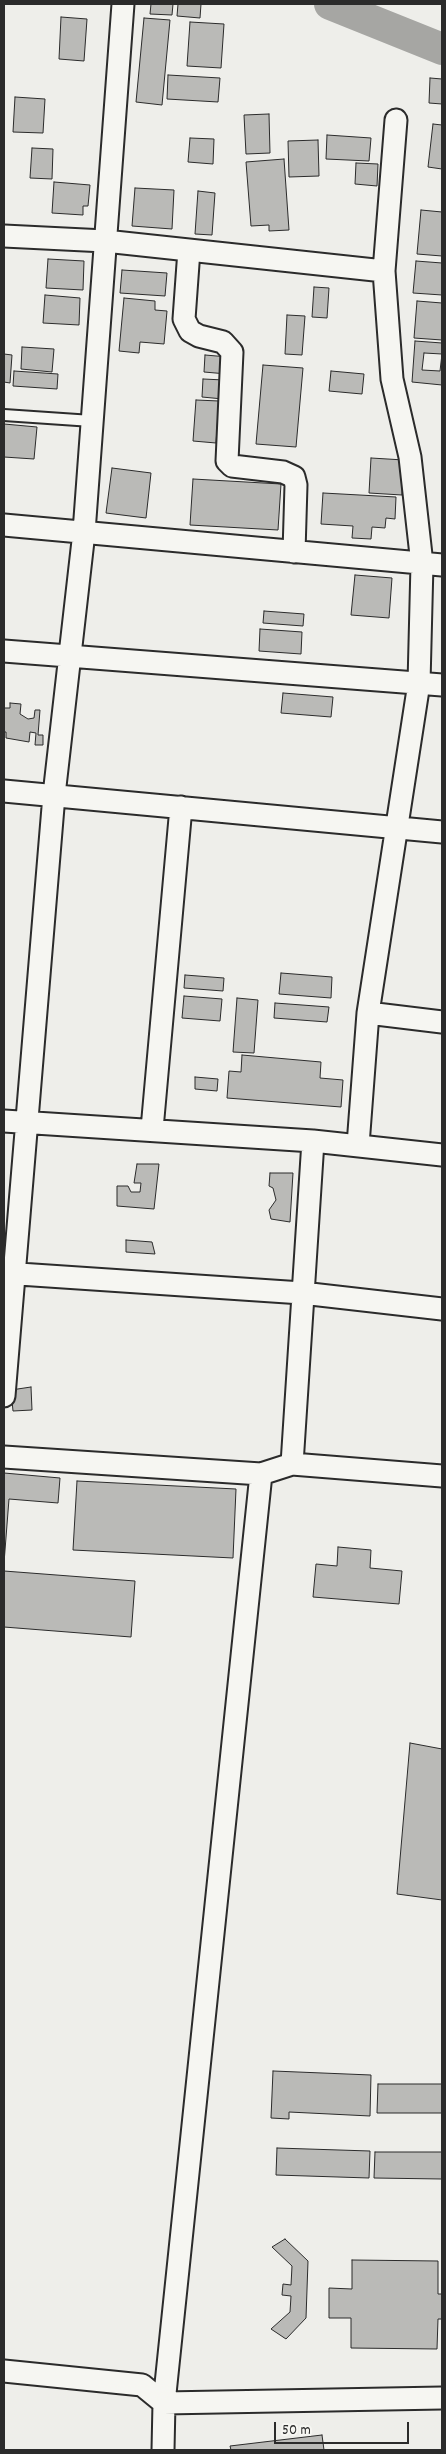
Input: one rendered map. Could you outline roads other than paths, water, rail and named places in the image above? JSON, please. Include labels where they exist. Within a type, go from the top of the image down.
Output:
[{"type":"street","points":[[4,1396],[9,1273],[28,1123],[54,795],[84,532],[123,4]]},
{"type":"street","points":[[358,1145],[368,1013],[419,683],[432,564],[392,379],[384,271],[396,120]]},
{"type":"street","points":[[4,236],[105,241],[384,271]]},
{"type":"street","points":[[190,250],[184,319],[190,331],[199,336],[224,342],[232,352],[227,461],[232,466],[283,472],[294,477],[296,485],[294,552]]},
{"type":"street","points":[[4,526],[432,564]]},
{"type":"street","points":[[4,651],[442,685]]},
{"type":"street","points":[[4,791],[442,832]]},
{"type":"street","points":[[152,1129],[181,807]]},
{"type":"street","points":[[368,1013],[442,1022]]},
{"type":"street","points":[[4,1121],[152,1129],[313,1141],[442,1155]]},
{"type":"street","points":[[292,1464],[313,1141]]},
{"type":"street","points":[[9,1273],[302,1293],[442,1309]]},
{"type":"street","points":[[4,1458],[261,1474],[292,1464],[442,1476]]},
{"type":"street","points":[[163,2450],[164,2403],[261,1474]]},
{"type":"street","points":[[4,2370],[142,2385],[164,2403],[442,2398]]},
{"type":"lane","points":[[4,415],[92,421]]},
{"type":"waterway","points":[[330,4],[442,49]]}]
